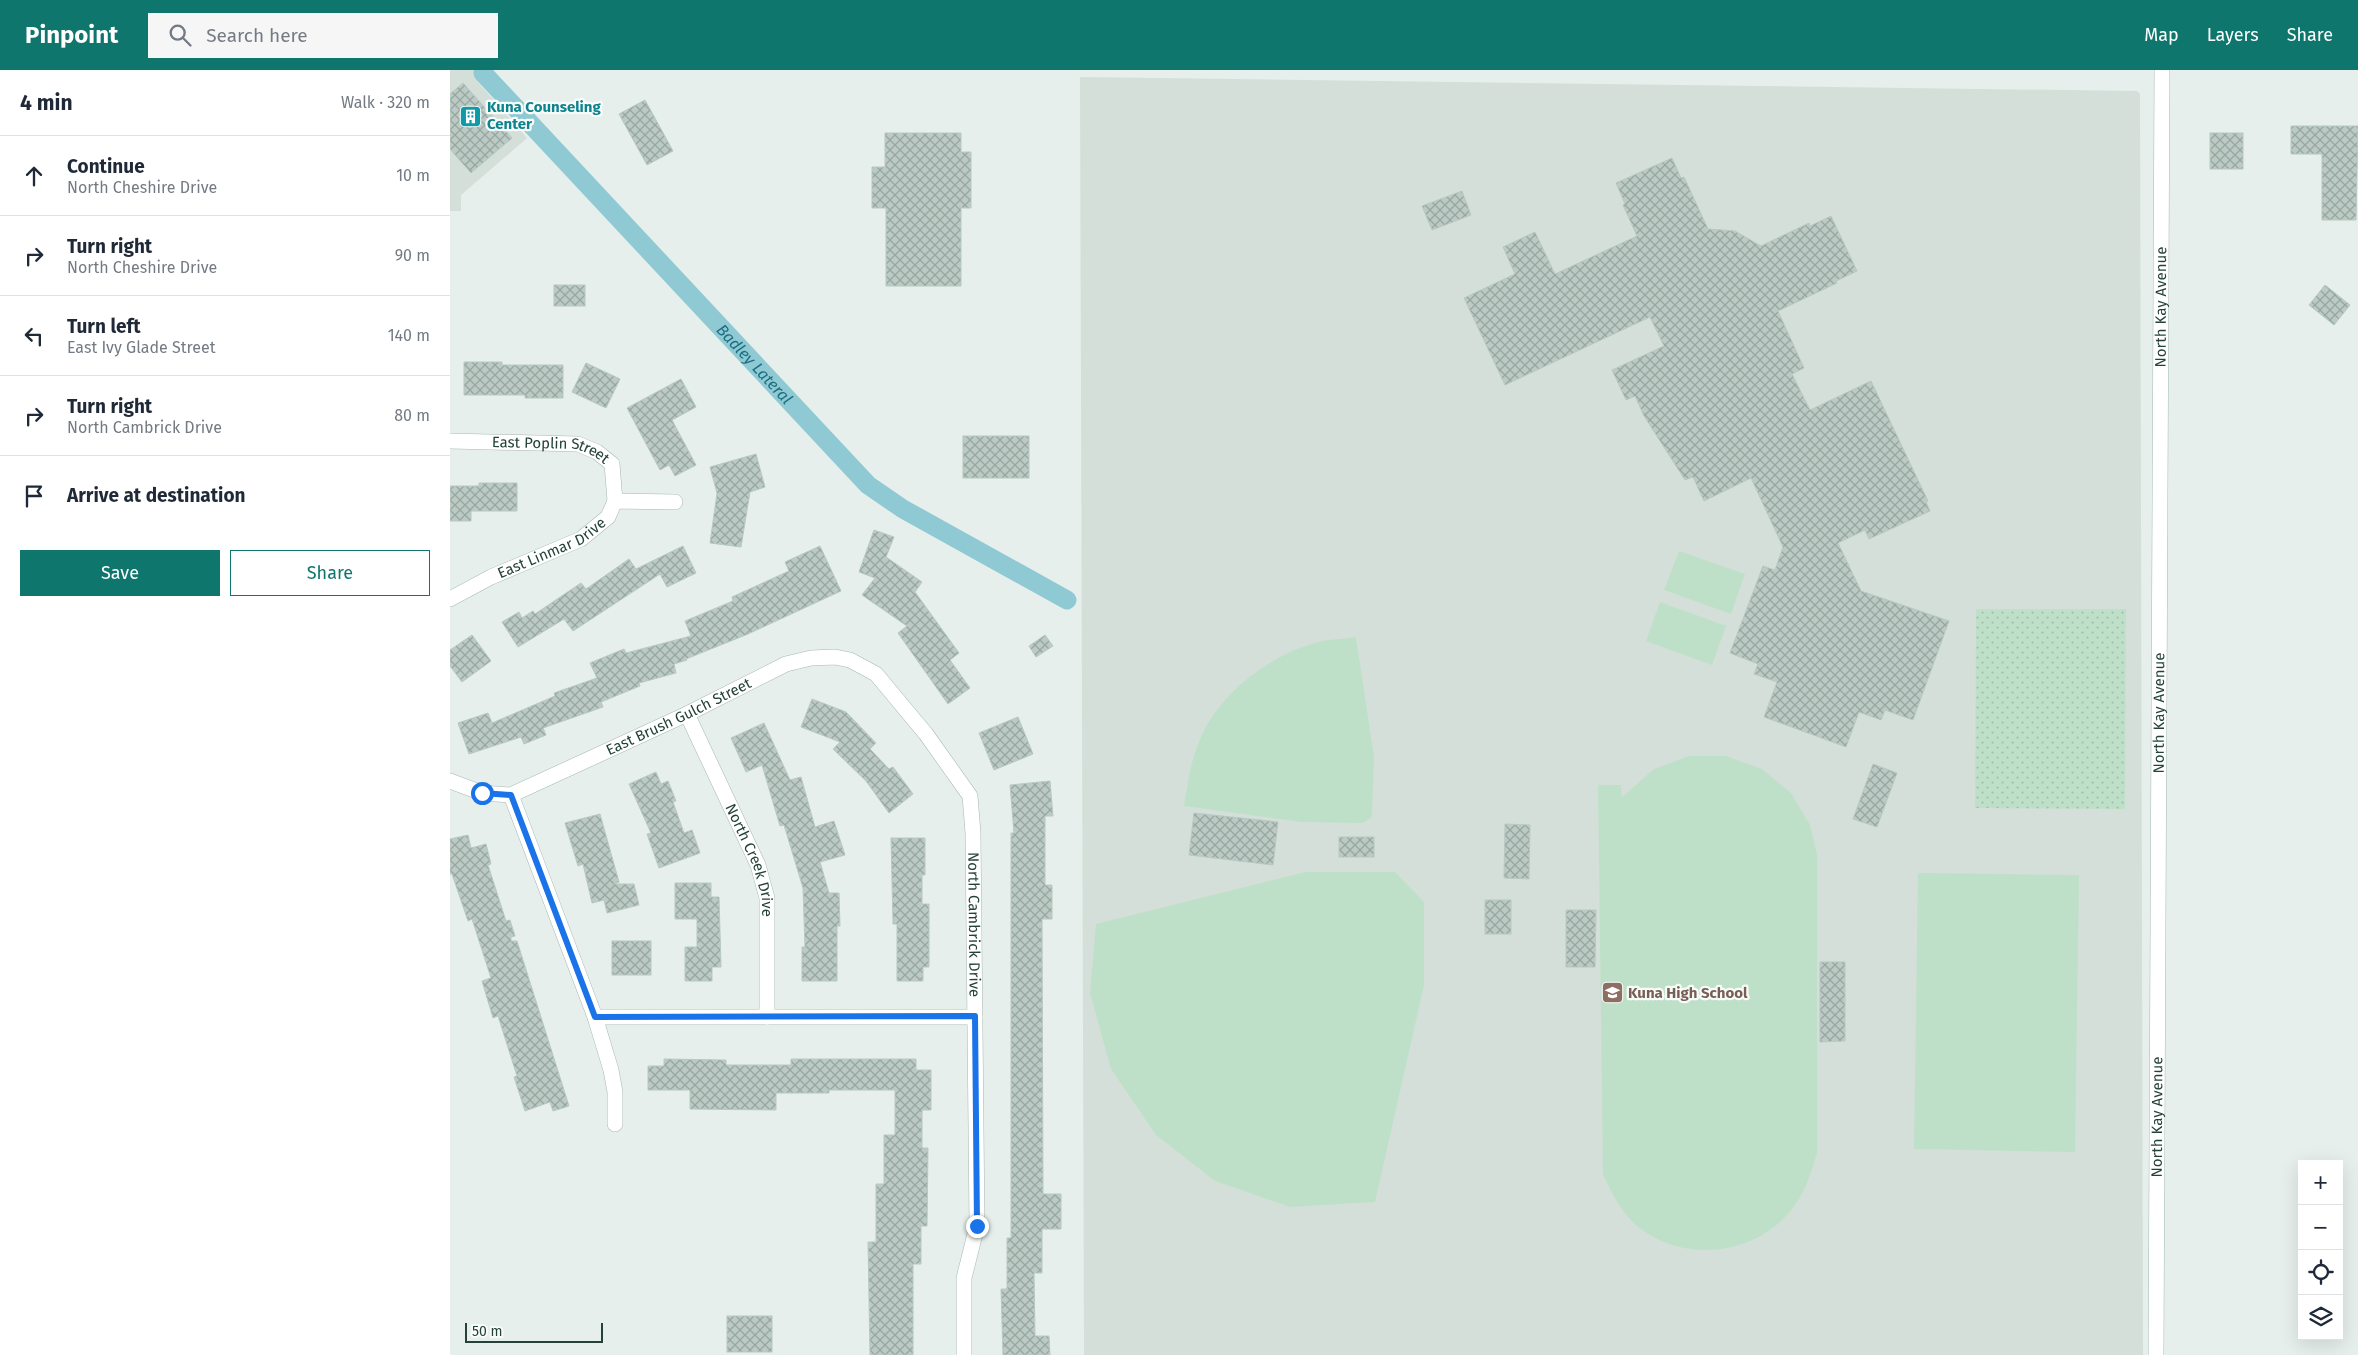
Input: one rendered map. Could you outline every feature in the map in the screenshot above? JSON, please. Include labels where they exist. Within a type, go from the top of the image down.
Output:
[{"type":"street","name":"North Kay Avenue","points":[[2156,1355],[2162,70]]},
{"type":"street","name":"East Poplin Street","points":[[450,441],[578,444],[597,452],[612,464],[615,501]]},
{"type":"street","name":"East Linmar Drive","points":[[450,599],[491,577],[581,539],[608,517],[615,501],[675,502]]},
{"type":"street","name":"East Brush Gulch Street","points":[[511,795],[687,714],[786,664],[811,658],[834,657],[850,660]]},
{"type":"street","name":"North Cambrick Drive","points":[[850,660],[876,674],[926,734],[970,796],[973,833],[977,1226],[964,1278],[964,1355]]},
{"type":"street","name":"North Creek Drive","points":[[687,714],[758,865],[767,898],[767,1017]]},
{"type":"street","points":[[450,781],[482,793],[511,795],[595,1017],[611,1070],[615,1092],[615,1124]]},
{"type":"street","points":[[595,1017],[975,1016]]},
{"type":"shaded area","points":[[450,70],[476,70],[477,81],[527,138],[461,195],[461,211],[450,211]]},
{"type":"shaded area","name":"Kuna High School","points":[[1080,77],[2137,91],[2140,94],[2143,1355],[1084,1355]]},
{"type":"green space","points":[[1679,551],[1745,574],[1731,614],[1664,590]]},
{"type":"green space","points":[[1660,602],[1726,626],[1712,665],[1646,641]]},
{"type":"green space","points":[[1976,609],[2126,609],[2125,809],[1975,808]]},
{"type":"green space","points":[[1356,637],[1374,757],[1372,817],[1363,823],[1302,822],[1184,806],[1198,744],[1211,718],[1236,688],[1269,664],[1304,646],[1322,641]]},
{"type":"green space","points":[[1689,756],[1726,756],[1762,769],[1791,793],[1810,825],[1817,854],[1817,1153],[1802,1193],[1781,1222],[1763,1234],[1744,1243],[1723,1249],[1702,1250],[1681,1247],[1661,1241],[1642,1230],[1624,1212],[1603,1175],[1598,785],[1621,785],[1622,797],[1654,769]]},
{"type":"green space","points":[[1305,872],[1395,872],[1424,902],[1424,985],[1375,1202],[1290,1207],[1215,1181],[1156,1135],[1111,1069],[1090,993],[1096,924]]},
{"type":"green space","points":[[1918,873],[2079,875],[2075,1152],[1914,1149]]},
{"type":"building","name":"Kuna Counseling Center","points":[[463,83],[512,138],[471,173],[450,149],[450,94]]},
{"type":"building","points":[[645,100],[673,151],[647,165],[619,114]]},
{"type":"building","points":[[2291,126],[2358,126],[2356,220],[2322,220],[2322,154],[2291,154]]},
{"type":"building","points":[[885,133],[961,133],[961,152],[971,152],[971,208],[961,208],[961,286],[886,286],[886,208],[872,208],[872,167],[885,167]]},
{"type":"building","points":[[2210,133],[2243,133],[2243,169],[2210,169]]},
{"type":"building","points":[[1672,158],[1681,178],[1684,177],[1708,229],[1735,231],[1761,246],[1809,223],[1810,226],[1831,216],[1857,271],[1836,281],[1837,283],[1778,311],[1804,368],[1792,374],[1810,410],[1871,381],[1928,501],[1926,502],[1930,511],[1869,539],[1865,530],[1838,543],[1861,591],[1949,621],[1913,720],[1885,710],[1881,720],[1859,712],[1846,747],[1764,717],[1777,682],[1754,674],[1758,664],[1730,653],[1763,566],[1775,570],[1783,547],[1751,478],[1704,501],[1693,477],[1685,480],[1644,416],[1635,396],[1626,400],[1612,370],[1664,346],[1650,317],[1505,385],[1464,298],[1515,274],[1503,247],[1535,232],[1555,274],[1637,236],[1623,205],[1625,204],[1616,183]]},
{"type":"building","points":[[1462,191],[1471,215],[1432,230],[1422,206]]},
{"type":"building","points":[[554,285],[585,285],[585,306],[554,306]]},
{"type":"building","points":[[2325,285],[2350,305],[2334,325],[2309,305]]},
{"type":"building","points":[[464,362],[502,362],[502,365],[563,365],[563,398],[525,398],[525,395],[464,395]]},
{"type":"building","points":[[586,363],[620,379],[606,408],[572,392]]},
{"type":"building","points":[[681,379],[696,407],[672,420],[696,465],[675,476],[669,465],[660,470],[627,408]]},
{"type":"building","points":[[963,436],[1029,436],[1029,478],[963,478]]},
{"type":"building","points":[[756,454],[765,487],[750,492],[741,547],[710,543],[717,493],[710,467]]},
{"type":"building","points":[[479,483],[517,483],[517,511],[471,511],[471,521],[450,521],[450,486],[479,486]]},
{"type":"building","points":[[874,530],[894,537],[886,557],[922,582],[915,592],[959,653],[950,660],[970,688],[948,704],[898,633],[907,626],[862,595],[875,578],[859,572]]},
{"type":"building","points":[[683,546],[696,573],[667,587],[660,574],[573,631],[564,619],[518,647],[502,622],[519,612],[522,618],[533,611],[535,614],[581,583],[586,589],[629,559],[636,569]]},
{"type":"building","points":[[820,546],[841,591],[748,634],[674,664],[676,673],[639,683],[640,686],[601,702],[603,707],[543,728],[546,735],[524,744],[521,737],[469,754],[458,723],[488,713],[492,723],[555,696],[554,693],[597,678],[590,663],[624,649],[626,653],[691,636],[685,621],[733,601],[732,597],[789,571],[785,562]]},
{"type":"building","points":[[472,635],[491,661],[462,682],[450,666],[450,650]]},
{"type":"building","points":[[1045,635],[1053,646],[1036,657],[1029,646]]},
{"type":"building","points":[[812,699],[846,712],[876,743],[870,749],[889,769],[893,767],[913,794],[889,813],[866,781],[833,749],[840,742],[801,727]]},
{"type":"building","points":[[1018,717],[1033,754],[994,770],[979,733]]},
{"type":"building","points":[[764,723],[790,780],[801,777],[815,827],[834,821],[845,855],[820,862],[829,893],[839,893],[840,926],[837,926],[837,981],[802,981],[802,947],[805,947],[803,888],[784,825],[780,826],[762,765],[746,772],[731,738]]},
{"type":"building","points":[[1873,764],[1897,773],[1877,827],[1853,819]]},
{"type":"building","points":[[656,772],[661,784],[668,781],[676,801],[673,802],[684,833],[692,830],[700,853],[659,868],[647,834],[651,833],[629,784]]},
{"type":"building","points":[[1050,781],[1053,816],[1045,816],[1045,885],[1052,885],[1052,919],[1042,919],[1043,1194],[1061,1194],[1061,1229],[1042,1229],[1042,1273],[1034,1273],[1035,1336],[1049,1336],[1050,1355],[1003,1355],[1001,1289],[1007,1289],[1007,1238],[1011,1238],[1011,833],[1014,833],[1010,785]]},
{"type":"building","points":[[1194,813],[1278,822],[1273,865],[1189,855]]},
{"type":"building","points":[[600,814],[619,882],[614,884],[634,884],[639,905],[607,913],[604,900],[592,903],[583,864],[578,866],[565,823]]},
{"type":"building","points":[[1505,824],[1530,825],[1529,879],[1504,878]]},
{"type":"building","points":[[468,835],[471,848],[486,844],[491,864],[488,865],[506,921],[510,920],[515,936],[511,937],[511,941],[517,941],[569,1106],[553,1111],[550,1102],[525,1111],[514,1077],[517,1076],[498,1016],[493,1018],[482,981],[491,978],[472,919],[468,921],[452,874],[450,874],[450,839]]},
{"type":"building","points":[[1339,837],[1374,837],[1374,857],[1339,857]]},
{"type":"building","points":[[891,838],[925,838],[925,875],[922,875],[922,904],[929,904],[929,967],[923,967],[923,981],[897,981],[897,924],[893,924]]},
{"type":"building","points":[[675,883],[711,883],[711,897],[719,897],[721,967],[712,967],[712,981],[685,981],[685,947],[697,947],[697,919],[675,919]]},
{"type":"building","points":[[1485,900],[1511,900],[1511,934],[1485,934]]},
{"type":"building","points":[[1566,910],[1596,910],[1595,967],[1566,967]]},
{"type":"building","points":[[612,941],[651,941],[651,975],[612,975]]},
{"type":"building","points":[[1820,962],[1845,962],[1845,1041],[1820,1042]]},
{"type":"building","points":[[664,1059],[726,1060],[726,1065],[791,1065],[791,1059],[916,1059],[916,1070],[931,1070],[931,1110],[922,1110],[922,1148],[928,1148],[927,1226],[921,1226],[921,1264],[913,1264],[913,1355],[870,1355],[868,1242],[876,1242],[876,1184],[884,1184],[884,1135],[895,1135],[895,1090],[829,1090],[829,1093],[776,1093],[776,1110],[690,1109],[690,1090],[648,1090],[648,1066],[664,1066]]},
{"type":"building","points":[[727,1316],[772,1316],[772,1352],[727,1352]]},
{"type":"waterway","name":"Badley Lateral","points":[[483,73],[868,485],[903,509],[1067,600]]},
{"type":"place","name":"Kuna Counseling Center","points":[[471,116]]},
{"type":"place","name":"Kuna High School","points":[[1612,993]]},
{"type":"route","points":[[482,793],[511,795],[595,1017],[975,1016],[977,1226]]}]
